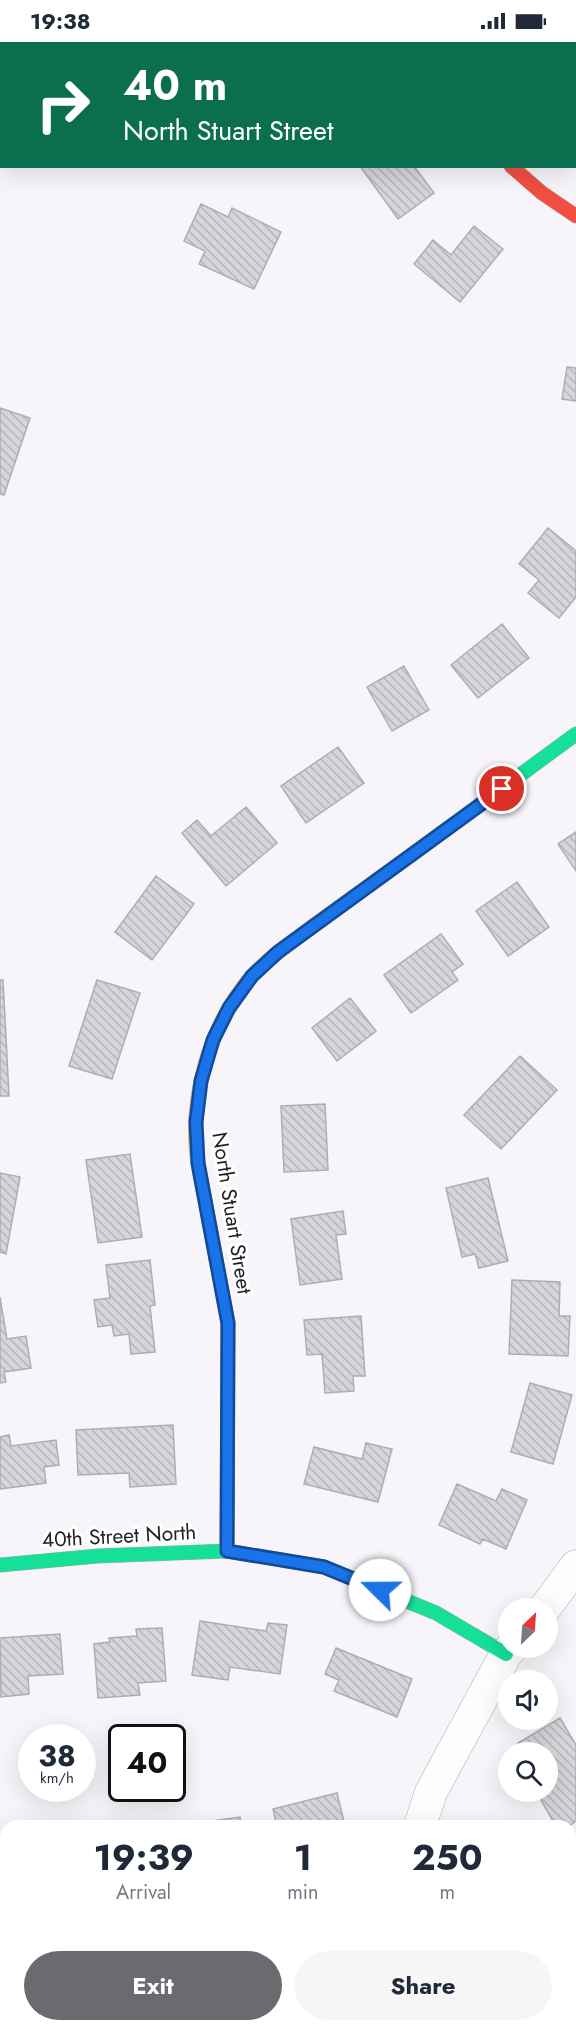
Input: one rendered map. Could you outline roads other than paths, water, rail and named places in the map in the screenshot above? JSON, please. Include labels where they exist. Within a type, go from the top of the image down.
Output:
[{"type":"street","points":[[513,168],[555,204],[576,216]]},
{"type":"street","name":"North Stuart Street","points":[[227,1551],[228,1323],[198,1163],[196,1122],[201,1081],[213,1040],[229,1008],[252,976],[278,952],[576,734]]},
{"type":"street","name":"40th Street North","points":[[0,1565],[98,1556],[227,1551],[324,1567],[436,1612],[498,1644]]},
{"type":"street","points":[[552,1598],[576,1566]]},
{"type":"street","points":[[422,1820],[431,1792],[505,1658]]}]
